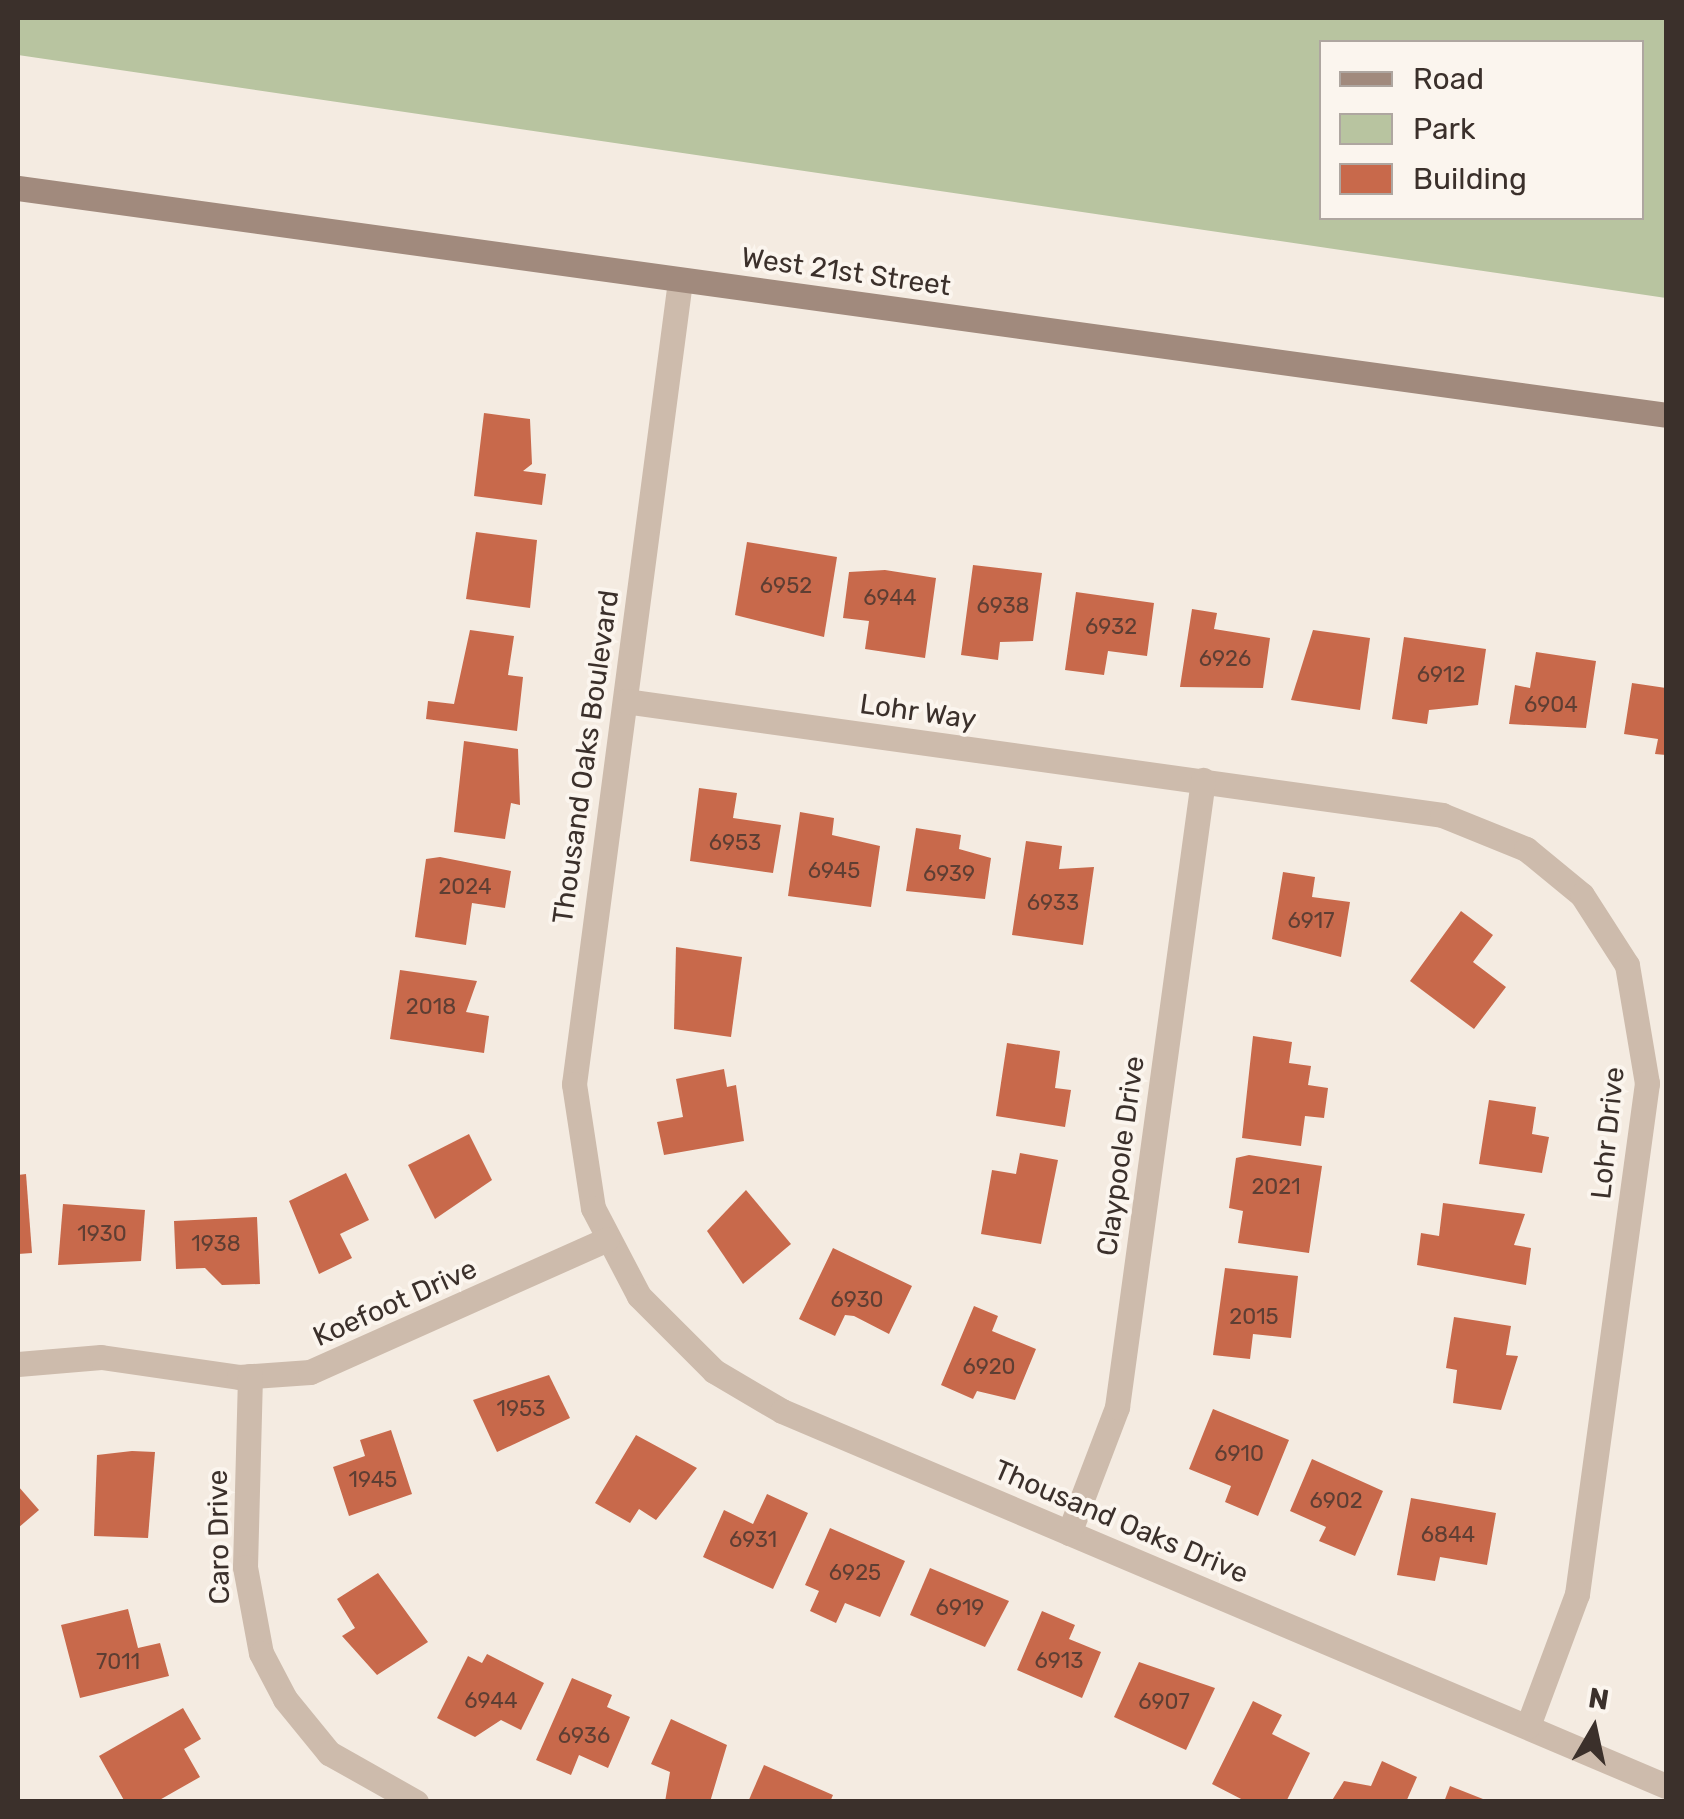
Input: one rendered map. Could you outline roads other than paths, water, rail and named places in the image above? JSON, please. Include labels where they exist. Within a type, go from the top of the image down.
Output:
[{"type":"street","name":"West 21st Street","points":[[18,188],[1666,415]]},
{"type":"street","name":"Thousand Oaks Boulevard","points":[[607,1238],[583,1172],[574,1084],[680,281]]},
{"type":"street","name":"Lohr Way","points":[[624,702],[1203,780]]},
{"type":"street","name":"Claypoole Drive","points":[[1068,1533],[1117,1407],[1203,780]]},
{"type":"street","name":"Lohr Drive","points":[[1203,780],[1442,814],[1494,832],[1569,882],[1627,966],[1647,1046],[1644,1102],[1577,1594],[1528,1726]]},
{"type":"street","name":"Koefoot Drive","points":[[18,1364],[101,1357],[250,1376],[310,1372],[367,1353],[607,1238]]},
{"type":"street","name":"Thousand Oaks Drive","points":[[607,1238],[640,1296],[714,1371],[782,1411],[1666,1786]]},
{"type":"street","name":"Caro Drive","points":[[250,1376],[244,1567],[261,1652],[330,1753],[416,1802]]}]
